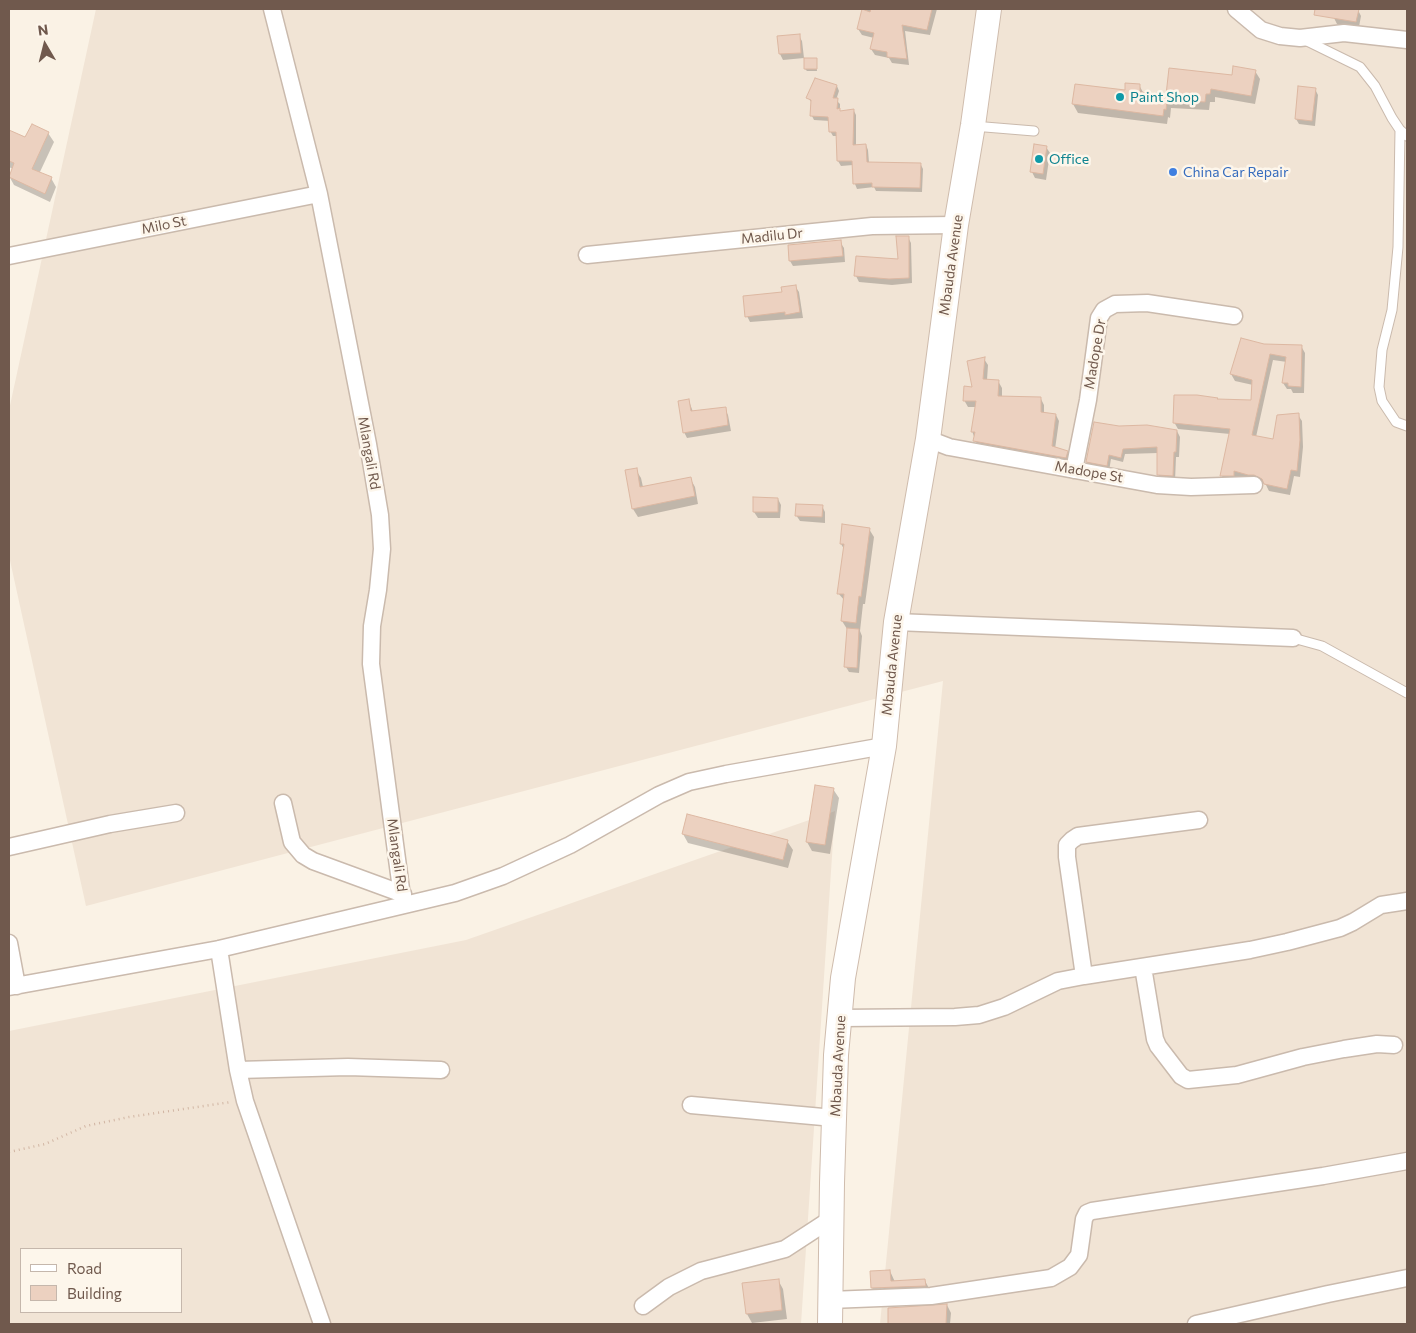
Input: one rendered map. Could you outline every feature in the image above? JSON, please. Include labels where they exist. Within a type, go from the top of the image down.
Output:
[{"type":"street","name":"Mlangali Rd","points":[[272,9],[319,194],[380,515],[382,549],[370,656],[403,899]]},
{"type":"street","name":"Mbauda Avenue","points":[[830,1324],[836,1055],[845,969],[884,746],[896,622],[928,439],[956,225],[973,126],[989,9]]},
{"type":"street","points":[[1236,9],[1261,30],[1280,36],[1300,38],[1344,33],[1407,40]]},
{"type":"street","name":"Milo St","points":[[9,256],[319,194]]},
{"type":"street","name":"Madilu Dr","points":[[587,255],[872,226],[956,225]]},
{"type":"street","name":"Madope Dr","points":[[1074,470],[1088,400],[1099,318],[1104,310],[1115,304],[1147,303],[1234,316]]},
{"type":"street","name":"Madope St","points":[[928,439],[950,447],[1173,486],[1254,485]]},
{"type":"street","points":[[896,622],[1293,638]]},
{"type":"street","points":[[9,943],[13,986],[218,949],[403,899],[456,893],[503,876],[570,845],[660,795],[689,782],[884,746]]},
{"type":"street","points":[[283,803],[292,842],[303,855],[319,864],[403,899]]},
{"type":"street","points":[[9,847],[110,824],[176,813]]},
{"type":"street","points":[[1084,976],[1066,857],[1067,845],[1078,836],[1199,820]]},
{"type":"street","points":[[840,1018],[979,1015],[1004,1007],[1058,981],[1250,950],[1287,942],[1340,928],[1381,905],[1407,901]]},
{"type":"street","points":[[218,949],[244,1101],[322,1324]]},
{"type":"street","points":[[1143,967],[1155,1039],[1158,1046],[1181,1076],[1188,1080],[1238,1075],[1303,1057],[1344,1049],[1377,1044],[1394,1045]]},
{"type":"street","points":[[238,1070],[348,1067],[441,1070]]},
{"type":"street","points":[[691,1104],[834,1118]]},
{"type":"street","points":[[830,1300],[931,1296],[1051,1278],[1070,1267],[1079,1255],[1084,1219],[1087,1213],[1092,1210],[1323,1176],[1407,1161]]},
{"type":"street","points":[[643,1306],[669,1287],[701,1271],[785,1248],[831,1219]]},
{"type":"street","points":[[1196,1324],[1407,1278]]},
{"type":"lane","points":[[1300,38],[1331,51],[1360,67],[1375,86],[1392,118],[1404,133],[1398,247],[1392,310],[1382,350],[1379,387],[1382,401],[1396,422],[1407,426]]},
{"type":"lane","points":[[973,126],[1034,131]]},
{"type":"lane","points":[[1293,638],[1322,646],[1407,692]]},
{"type":"path","points":[[9,1152],[45,1144],[86,1126],[138,1116],[244,1101]]},
{"type":"shaded area","points":[[96,9],[1407,9],[1407,1324],[880,1324],[943,681],[86,906],[9,556],[9,410]]},
{"type":"shaded area","points":[[835,811],[801,1324],[9,1324],[9,1031],[466,940]]},
{"type":"building","points":[[862,9],[870,12],[871,9],[932,9],[927,30],[902,25],[907,59],[887,57],[887,52],[870,49],[874,33],[857,29]]},
{"type":"building","points":[[1315,9],[1359,9],[1356,22],[1314,15]]},
{"type":"building","points":[[800,34],[801,53],[779,54],[777,36]]},
{"type":"building","points":[[804,58],[817,58],[817,69],[804,69]]},
{"type":"building","points":[[1233,66],[1256,70],[1251,96],[1211,89],[1210,94],[1206,94],[1205,102],[1167,100],[1163,116],[1072,104],[1075,84],[1125,90],[1125,83],[1140,84],[1140,92],[1166,95],[1169,68],[1232,75]]},
{"type":"building","points":[[815,78],[837,85],[833,98],[838,98],[837,109],[840,108],[840,111],[854,109],[853,145],[866,144],[867,162],[921,163],[920,188],[872,187],[872,183],[853,184],[852,161],[837,161],[836,132],[829,132],[828,117],[810,116],[811,100],[806,98]]},
{"type":"building","points":[[1298,86],[1316,88],[1312,121],[1295,119]]},
{"type":"building","points":[[32,124],[49,132],[32,169],[52,177],[45,194],[9,177],[14,163],[9,161],[9,130],[25,137]]},
{"type":"building","name":"Office","points":[[1034,144],[1047,146],[1043,174],[1030,172]]},
{"type":"building","points":[[896,236],[909,236],[909,278],[889,279],[854,276],[856,256],[898,259]]},
{"type":"building","points":[[841,240],[843,256],[789,261],[788,245]]},
{"type":"building","points":[[796,285],[800,312],[785,315],[785,312],[745,317],[743,296],[782,292],[781,287]]},
{"type":"building","points":[[1241,338],[1264,344],[1302,345],[1301,387],[1288,386],[1288,383],[1282,383],[1286,357],[1270,354],[1252,435],[1273,439],[1277,415],[1299,413],[1300,440],[1297,471],[1291,470],[1287,489],[1264,484],[1262,479],[1254,475],[1234,471],[1234,476],[1220,476],[1230,429],[1173,423],[1174,395],[1251,400],[1252,380],[1230,374]]},
{"type":"building","points":[[985,357],[983,379],[999,380],[998,396],[1041,397],[1041,412],[1056,414],[1052,446],[1068,451],[1066,458],[973,441],[975,432],[971,432],[976,401],[963,401],[964,386],[972,387],[967,361]]},
{"type":"building","points":[[689,399],[691,411],[726,407],[728,425],[683,433],[678,401]]},
{"type":"building","points":[[1094,422],[1119,426],[1147,425],[1177,430],[1173,476],[1157,475],[1157,447],[1123,449],[1121,458],[1109,455],[1107,466],[1086,462]]},
{"type":"building","points":[[637,468],[640,487],[691,477],[695,496],[632,509],[625,470]]},
{"type":"building","points":[[753,497],[778,498],[778,512],[753,512]]},
{"type":"building","points":[[796,504],[823,505],[822,517],[795,516]]},
{"type":"building","points":[[842,524],[870,528],[856,623],[841,621],[844,594],[837,594],[844,544],[840,544]]},
{"type":"building","points":[[847,628],[859,629],[857,668],[844,667]]},
{"type":"building","points":[[815,785],[834,788],[825,845],[806,842]]},
{"type":"building","points":[[687,814],[788,840],[783,860],[682,834]]},
{"type":"building","points":[[890,1270],[891,1281],[925,1279],[926,1286],[871,1288],[870,1271]]},
{"type":"building","points":[[779,1279],[782,1310],[746,1314],[742,1283]]},
{"type":"building","points":[[947,1304],[946,1324],[888,1324],[888,1308]]},
{"type":"place","name":"Paint Shop","points":[[1120,97]]},
{"type":"place","name":"Office","points":[[1039,159]]},
{"type":"place","name":"China Car Repair","points":[[1173,172]]}]
